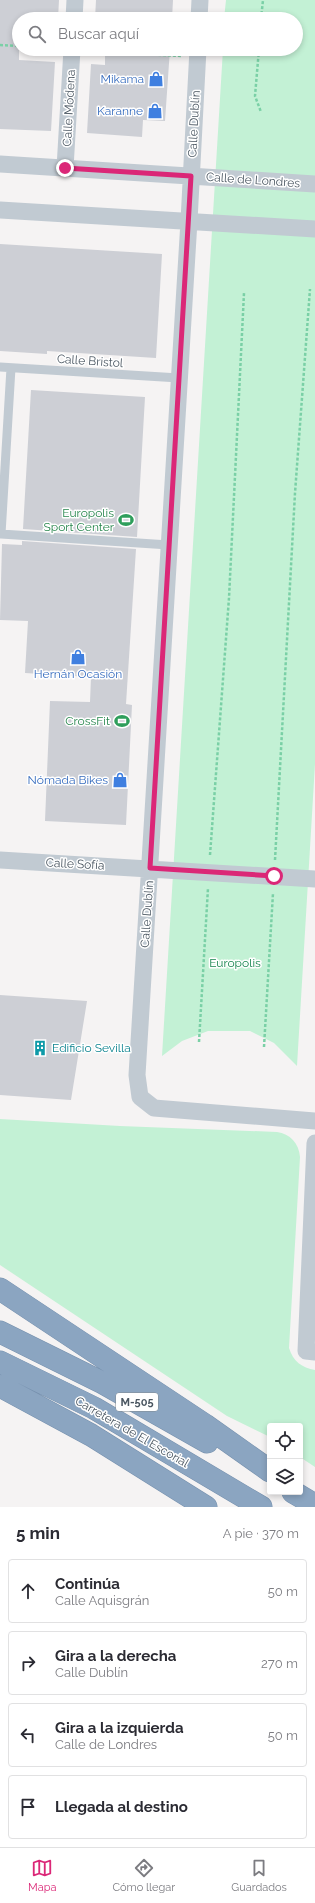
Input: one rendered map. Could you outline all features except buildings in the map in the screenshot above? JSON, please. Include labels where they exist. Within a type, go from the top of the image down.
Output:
[{"type":"highway","points":[[0,1289],[205,1425],[267,1469]]},
{"type":"highway","name":"M-505","points":[[0,1332],[103,1383],[267,1477]]},
{"type":"highway","name":"Carretera de El Escorial","points":[[0,1362],[94,1408],[261,1507]]},
{"type":"highway","points":[[0,1386],[91,1435],[206,1507]]},
{"type":"highway","points":[[303,1494],[315,1504]]},
{"type":"highway","points":[[298,1495],[315,1504]]},
{"type":"street","points":[[74,12],[75,0]]},
{"type":"street","points":[[199,12],[200,0]]},
{"type":"street","name":"Calle Módena","points":[[65,168],[72,56]]},
{"type":"street","name":"Calle Dublín","points":[[197,56],[189,221],[137,1075],[140,1097],[154,1108],[315,1121]]},
{"type":"street","name":"Calle de Londres","points":[[0,164],[315,184]]},
{"type":"street","points":[[0,210],[315,229]]},
{"type":"street","name":"Calle Sofía","points":[[0,860],[315,879]]},
{"type":"street","points":[[310,1351],[315,1143]]},
{"type":"lane","name":"Calle Bristol","points":[[0,367],[179,378]]},
{"type":"lane","points":[[11,368],[1,534],[169,545]]},
{"type":"path","points":[[261,12],[262,0]]},
{"type":"path","points":[[0,45],[12,46]]},
{"type":"path","points":[[258,56],[255,96],[261,112]]},
{"type":"path","points":[[264,1047],[294,493],[310,289]]},
{"type":"path","points":[[199,1042],[208,872],[230,590],[244,293]]},
{"type":"green space","name":"Europolis","points":[[226,0],[315,0],[315,764],[297,1066],[274,1043],[250,1031],[208,1031],[182,1041],[162,1056],[223,56],[303,56],[303,12],[225,12]]},
{"type":"green space","points":[[0,1119],[120,1126],[277,1132],[290,1137],[298,1147],[300,1157],[289,1348],[293,1357],[302,1366],[315,1370],[315,1467],[303,1459],[303,1423],[267,1423],[267,1436],[227,1416],[0,1265]]},
{"type":"place","name":"Mikama","points":[[156,79]]},
{"type":"place","name":"Karanne","points":[[155,111]]},
{"type":"place","name":"Europolis Sport Center","points":[[126,520]]},
{"type":"place","name":"Hernán Ocasión","points":[[78,657]]},
{"type":"place","name":"CrossFit","points":[[122,721]]},
{"type":"place","name":"Nómada Bikes","points":[[120,780]]},
{"type":"place","name":"Edificio Sevilla","points":[[40,1048]]},
{"type":"route","points":[[65,168],[191,176],[150,868],[274,876]]}]
